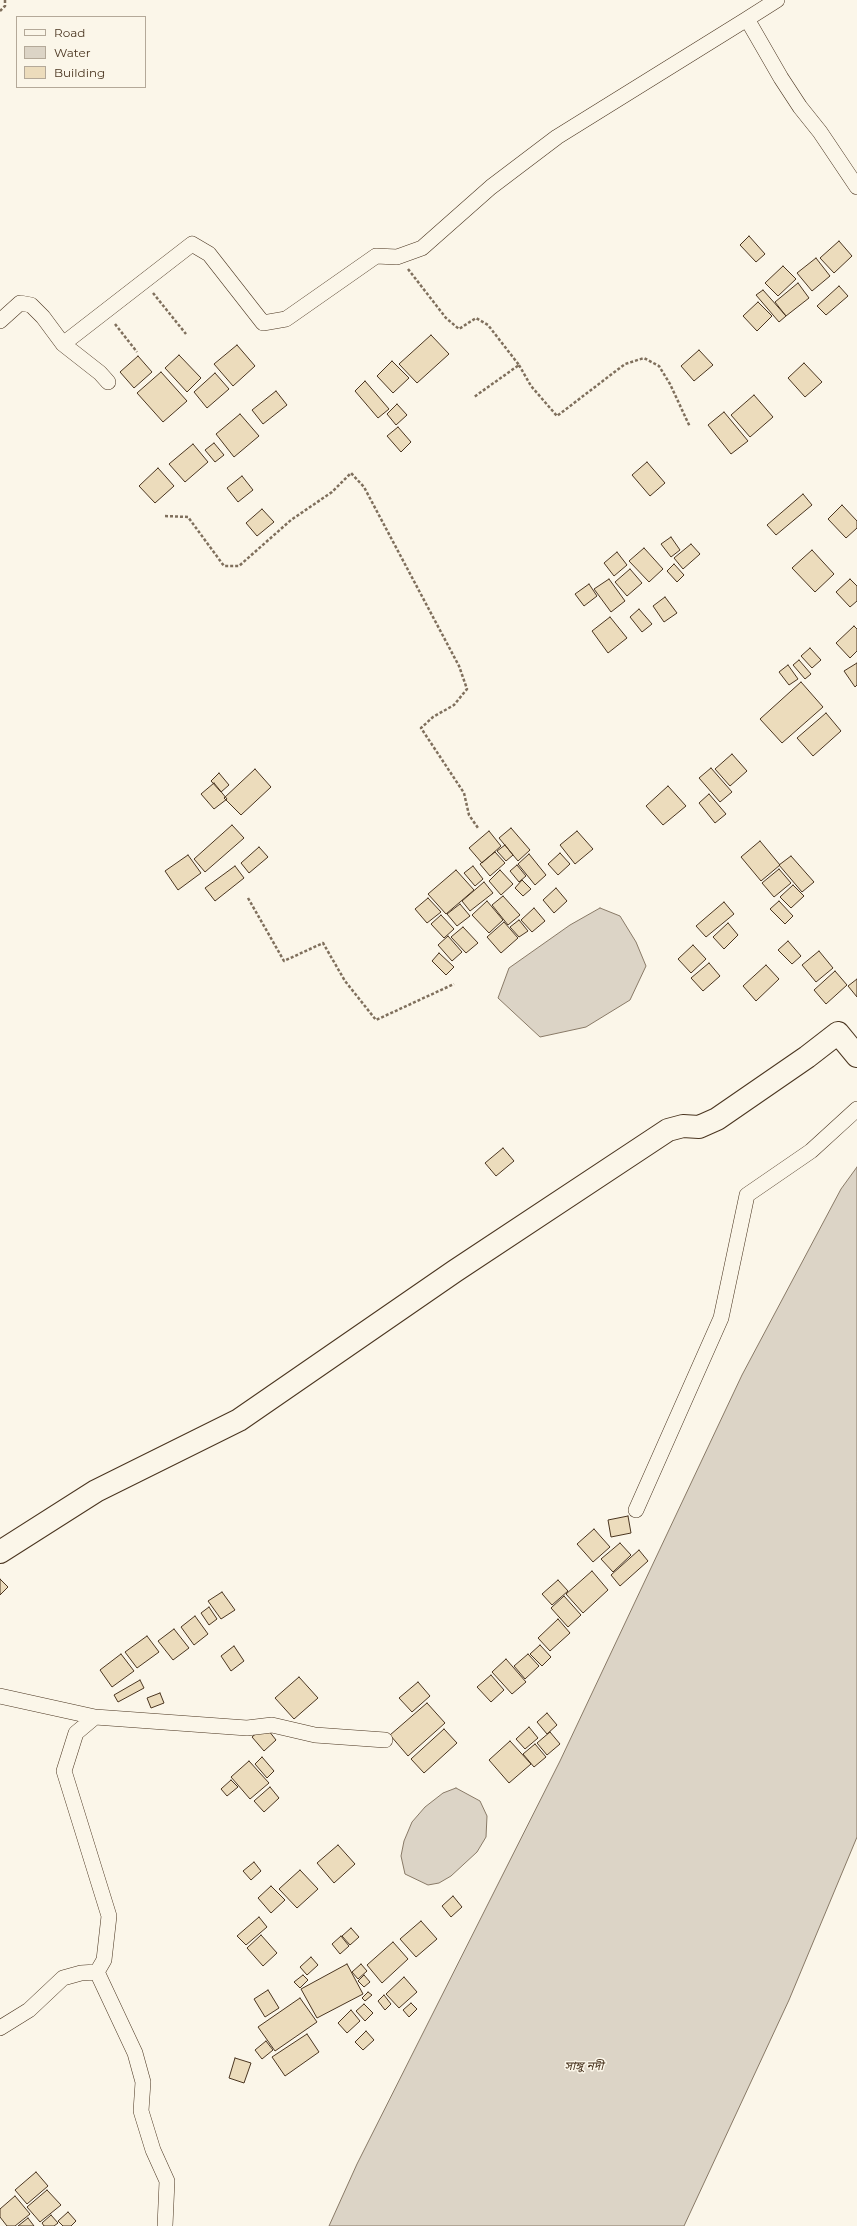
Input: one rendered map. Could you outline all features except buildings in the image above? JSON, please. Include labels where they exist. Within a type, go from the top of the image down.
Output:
[{"type":"main road","points":[[0,1552],[96,1491],[239,1420],[455,1271],[668,1130],[683,1126],[699,1127],[717,1119],[807,1057],[838,1033],[857,1056]]},
{"type":"street","points":[[63,344],[192,244],[208,254],[263,323],[286,319],[376,256],[397,257],[422,248],[491,187],[557,137],[777,0]]},
{"type":"street","points":[[747,19],[800,107],[820,132],[857,187]]},
{"type":"street","points":[[0,321],[20,302],[31,305],[43,316],[63,344],[100,373],[108,382]]},
{"type":"street","points":[[636,1510],[721,1318],[747,1195],[811,1151],[857,1109]]},
{"type":"street","points":[[0,1696],[95,1717],[247,1728],[272,1725],[315,1735],[385,1740]]},
{"type":"street","points":[[95,1717],[76,1733],[64,1771],[109,1916],[104,1960],[97,1972]]},
{"type":"street","points":[[0,2028],[29,2010],[63,1978],[81,1973],[97,1972]]},
{"type":"street","points":[[97,1972],[136,2053],[143,2082],[141,2110],[153,2150],[167,2181],[165,2226]]},
{"type":"path","points":[[0,11],[5,6],[5,0]]},
{"type":"path","points":[[397,257],[446,318],[459,329],[476,318],[488,325],[519,364],[532,386],[557,416],[625,364],[644,358],[659,366],[670,384],[690,427]]},
{"type":"path","points":[[138,285],[153,294],[186,334]]},
{"type":"path","points":[[104,312],[137,352]]},
{"type":"path","points":[[474,397],[519,364]]},
{"type":"path","points":[[165,516],[188,517],[224,566],[239,566],[291,520],[332,492],[351,473],[364,487],[460,666],[467,689],[454,705],[433,717],[421,728],[464,792],[469,815],[478,828]]},
{"type":"path","points":[[248,898],[284,961],[322,944],[345,981],[376,1020],[454,984]]},
{"type":"water","points":[[600,908],[620,916],[636,942],[646,966],[630,1000],[586,1027],[540,1037],[498,998],[509,968],[570,925]]},
{"type":"water","name":"সাঙ্গু নদী","points":[[857,1167],[857,1837],[789,2000],[684,2226],[329,2226],[357,2164],[560,1761],[742,1375],[841,1189]]},
{"type":"water","points":[[456,1788],[480,1801],[487,1816],[486,1837],[477,1852],[451,1876],[439,1883],[428,1885],[405,1874],[401,1856],[404,1841],[412,1822],[425,1807],[443,1793]]}]
